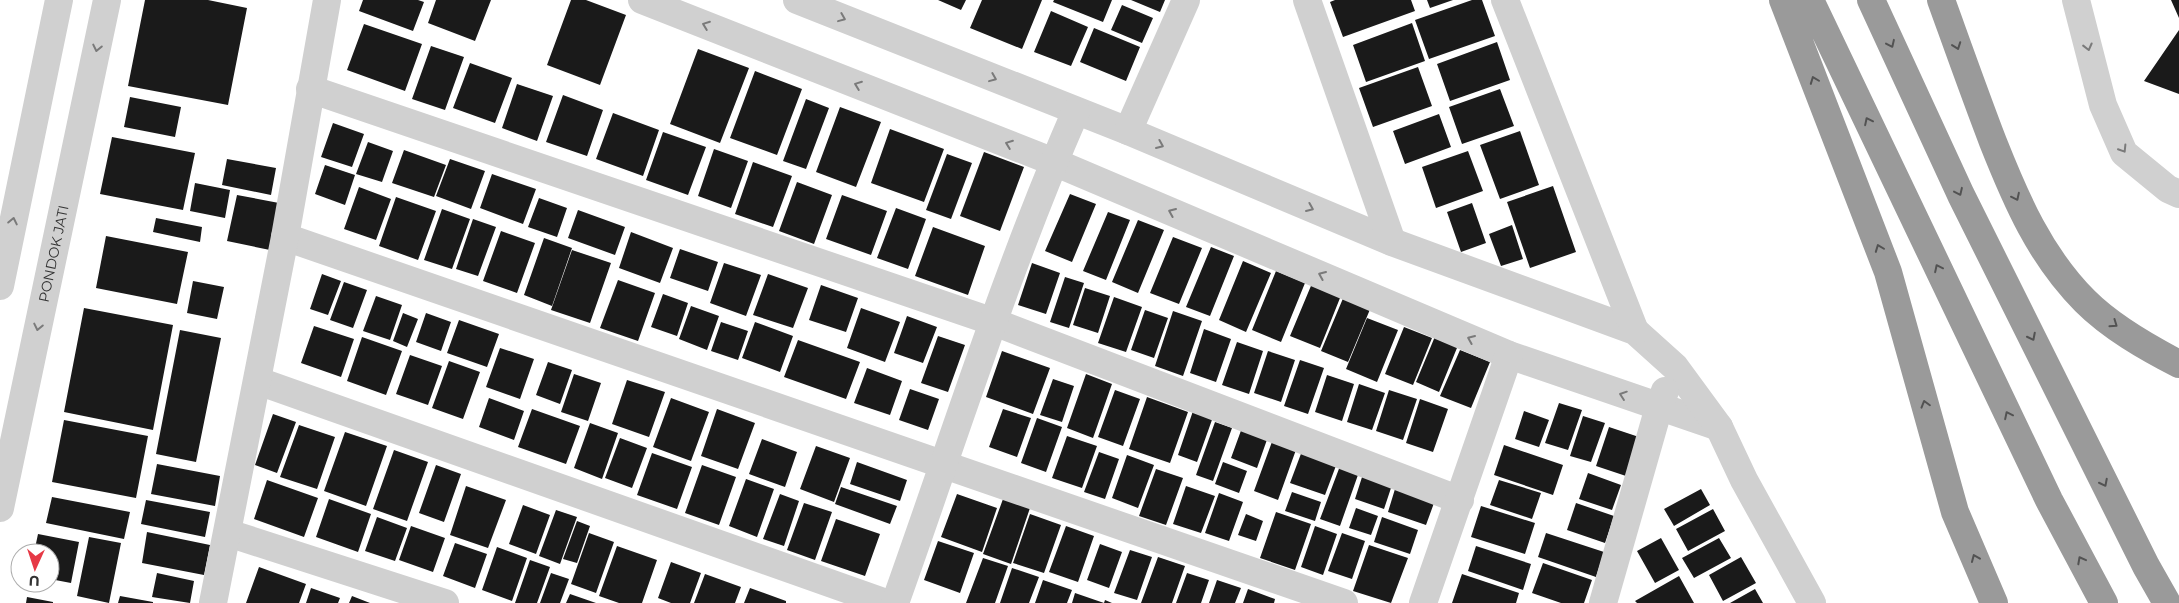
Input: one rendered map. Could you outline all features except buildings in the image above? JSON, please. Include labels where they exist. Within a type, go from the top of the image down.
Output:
[{"type":"highway","points":[[1783,0],[1888,272],[1955,512],[1994,603]]},
{"type":"highway","points":[[1810,0],[2045,492],[2104,603]]},
{"type":"highway","points":[[1871,0],[1961,196],[2142,558],[2167,603]]},
{"type":"highway","points":[[1941,0],[2012,192],[2050,260],[2086,302],[2106,319],[2134,339],[2179,364]]},
{"type":"street","points":[[0,286],[59,0]]},
{"type":"street","name":"PONDOK JATI","points":[[0,508],[107,0]]},
{"type":"street","points":[[213,603],[258,381],[327,0]]},
{"type":"street","points":[[642,0],[1054,162],[1509,355],[1720,428]]},
{"type":"street","points":[[797,0],[1128,131],[1392,242],[1634,331],[1675,367],[1720,428],[1744,480],[1812,603]]},
{"type":"street","points":[[1128,131],[1186,0]]},
{"type":"street","points":[[1307,0],[1392,242]]},
{"type":"street","points":[[1505,0],[1634,331]]},
{"type":"street","points":[[2076,0],[2103,105],[2124,153],[2168,189],[2179,194]]},
{"type":"street","points":[[310,89],[994,322],[1460,500]]},
{"type":"street","points":[[895,603],[994,322],[1054,162],[1076,111]]},
{"type":"street","points":[[285,237],[1344,603]]},
{"type":"street","points":[[1423,603],[1509,355]]},
{"type":"street","points":[[1605,601],[1659,407],[1675,367]]},
{"type":"street","points":[[258,381],[886,603]]},
{"type":"street","points":[[228,533],[445,603]]}]
